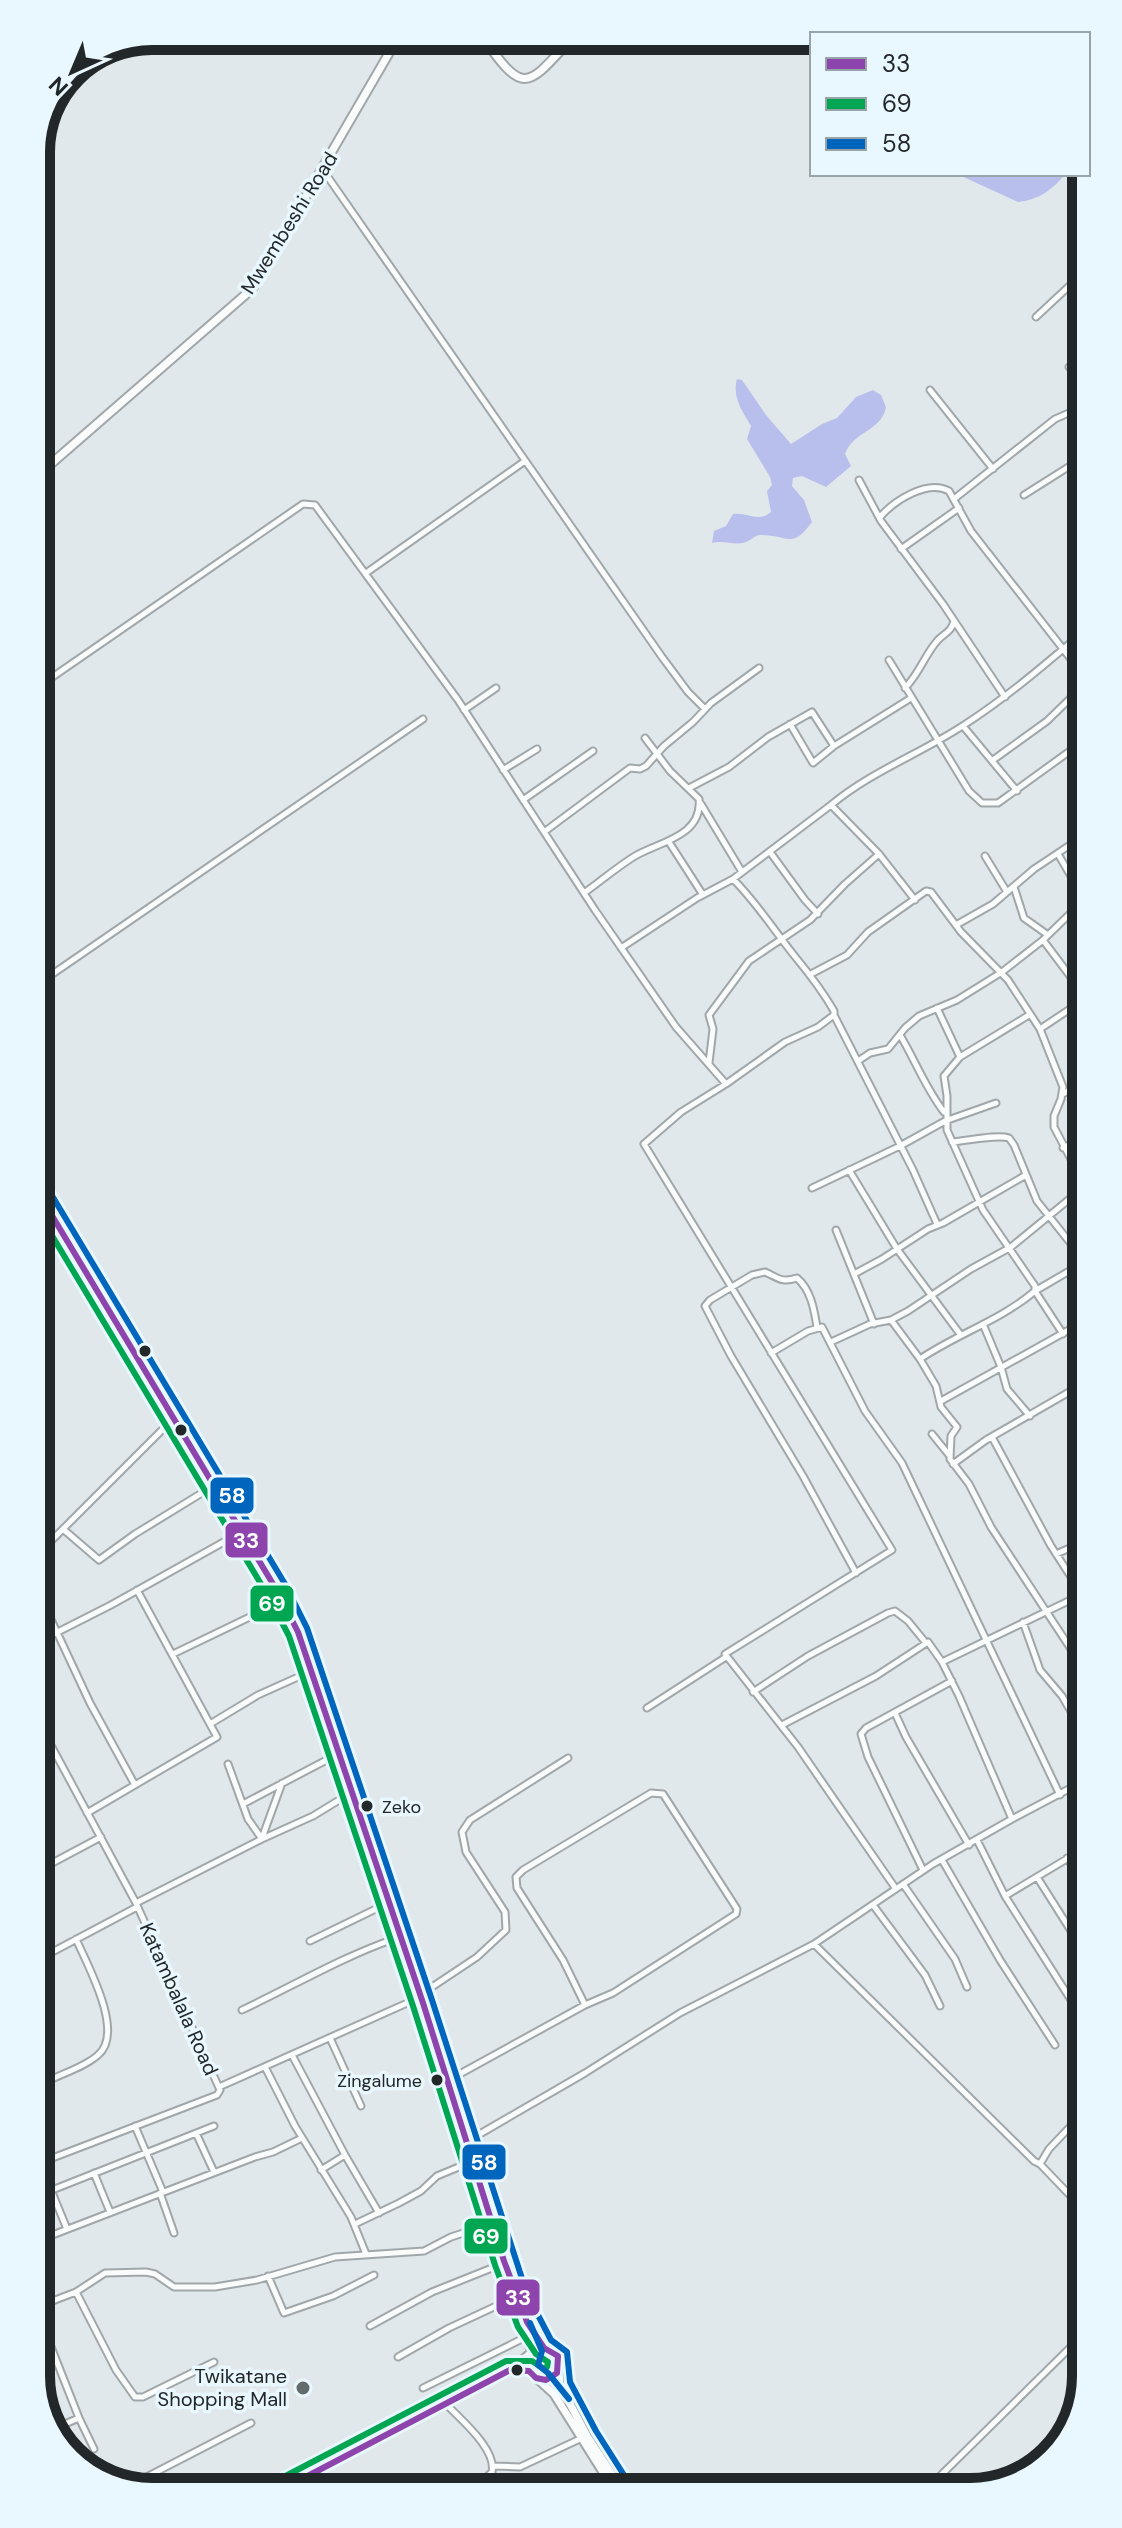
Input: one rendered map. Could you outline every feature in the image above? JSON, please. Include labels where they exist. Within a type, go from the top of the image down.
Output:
[{"type":"main road","name":"Mwembeshi Road","points":[[50,465],[243,299],[259,279],[391,50]]},
{"type":"main road","points":[[492,50],[510,74],[519,79],[527,79],[543,70],[561,50]]},
{"type":"main road","points":[[50,1212],[292,1619],[447,2081],[497,2266],[526,2337],[530,2355],[529,2371]]},
{"type":"main road","points":[[50,1224],[294,1632],[394,1939],[418,1997],[518,2298],[527,2322],[544,2348],[558,2356],[560,2385],[607,2478]]},
{"type":"main road","points":[[304,2478],[510,2370],[544,2348]]},
{"type":"main road","points":[[510,2370],[529,2371],[541,2380],[614,2478]]},
{"type":"main road","points":[[541,2380],[550,2379],[557,2373]]},
{"type":"street","points":[[323,170],[662,657],[705,709]]},
{"type":"street","points":[[1036,317],[1072,283]]},
{"type":"street","points":[[930,390],[993,469]]},
{"type":"street","points":[[954,499],[1055,419],[1072,412]]},
{"type":"street","points":[[366,573],[525,461]]},
{"type":"street","points":[[1024,495],[1072,465]]},
{"type":"street","points":[[859,480],[901,549],[954,620],[1005,697]]},
{"type":"street","points":[[880,517],[905,497],[921,490],[943,488],[954,499],[971,531],[1072,659]]},
{"type":"street","points":[[50,679],[303,504],[315,505],[464,710],[584,893],[685,1039],[726,1084]]},
{"type":"street","points":[[901,549],[959,508]]},
{"type":"street","points":[[905,688],[921,670],[939,640],[952,629],[954,620]]},
{"type":"street","points":[[621,948],[733,879],[882,769],[963,726],[1005,697],[1072,641]]},
{"type":"street","points":[[889,660],[976,800],[990,805],[1017,791],[1072,749]]},
{"type":"street","points":[[544,832],[630,768],[646,766],[705,709],[759,668]]},
{"type":"street","points":[[464,710],[496,688]]},
{"type":"street","points":[[993,760],[1047,721],[1072,697]]},
{"type":"street","points":[[790,724],[813,763],[834,746],[911,698]]},
{"type":"street","points":[[689,788],[729,767],[768,737],[814,713],[834,746]]},
{"type":"street","points":[[50,976],[423,719]]},
{"type":"street","points":[[963,726],[1017,791]]},
{"type":"street","points":[[645,738],[700,802],[742,872]]},
{"type":"street","points":[[503,770],[537,749]]},
{"type":"street","points":[[523,800],[593,751]]},
{"type":"street","points":[[584,893],[649,848],[669,842],[691,826],[700,802]]},
{"type":"street","points":[[831,805],[879,854],[915,900]]},
{"type":"street","points":[[669,842],[703,895]]},
{"type":"street","points":[[956,925],[993,904],[1072,844]]},
{"type":"street","points":[[770,852],[818,914]]},
{"type":"street","points":[[709,1063],[713,1029],[709,1015],[749,961],[818,914],[879,854]]},
{"type":"street","points":[[1058,854],[1072,878]]},
{"type":"street","points":[[985,856],[1007,892]]},
{"type":"street","points":[[733,879],[749,893],[811,974],[834,1011],[937,1224]]},
{"type":"street","points":[[1014,887],[1024,918],[1045,937],[1072,977]]},
{"type":"street","points":[[811,974],[847,955],[868,932],[929,890],[956,925],[1002,972],[1040,1029],[1059,1075],[1063,1094],[1053,1120],[1072,1165]]},
{"type":"street","points":[[858,1061],[870,1053],[888,1049],[919,1016],[957,1000],[1002,972],[1072,911]]},
{"type":"street","points":[[937,1008],[960,1057]]},
{"type":"street","points":[[1040,1029],[1072,1008]]},
{"type":"street","points":[[647,1708],[726,1657],[727,1652],[892,1550],[644,1144],[681,1112],[785,1042],[818,1027],[834,1015]]},
{"type":"street","points":[[945,1117],[947,1096],[944,1076],[960,1057],[1029,1015]]},
{"type":"street","points":[[900,1035],[945,1117],[952,1142],[988,1217],[1011,1247],[1063,1334]]},
{"type":"street","points":[[1063,1094],[1072,1088]]},
{"type":"street","points":[[812,1188],[900,1146],[945,1117],[996,1103]]},
{"type":"street","points":[[952,1142],[1004,1136],[1014,1145],[1037,1201],[1072,1246]]},
{"type":"street","points":[[1063,1148],[1072,1144]]},
{"type":"street","points":[[849,1169],[897,1249],[960,1334]]},
{"type":"street","points":[[856,1273],[1026,1175]]},
{"type":"street","points":[[831,1342],[891,1320],[1011,1247],[1072,1195]]},
{"type":"street","points":[[836,1230],[856,1273],[874,1324]]},
{"type":"street","points":[[920,1359],[960,1334],[1009,1311],[1072,1268]]},
{"type":"street","points":[[817,1327],[812,1302],[803,1283],[797,1278],[784,1282],[765,1272],[752,1275],[705,1306],[856,1573]]},
{"type":"street","points":[[891,1320],[920,1359],[936,1386],[941,1407],[957,1427],[951,1436],[950,1456]]},
{"type":"street","points":[[983,1324],[1007,1389],[1030,1416]]},
{"type":"street","points":[[771,1353],[822,1327],[865,1411],[902,1463],[1060,1795]]},
{"type":"street","points":[[941,1401],[1072,1329]]},
{"type":"street","points":[[953,1464],[992,1437],[1072,1391]]},
{"type":"street","points":[[50,1542],[170,1422]]},
{"type":"street","points":[[932,1434],[973,1491],[991,1527],[1072,1649]]},
{"type":"street","points":[[992,1437],[1072,1578]]},
{"type":"street","points":[[63,1529],[99,1560],[210,1488]]},
{"type":"street","points":[[50,1637],[238,1534]]},
{"type":"street","points":[[1056,1554],[1072,1547]]},
{"type":"street","points":[[87,1813],[216,1738],[137,1590]]},
{"type":"street","points":[[942,1662],[1072,1599]]},
{"type":"street","points":[[173,1654],[279,1603]]},
{"type":"street","points":[[753,1692],[808,1656],[895,1611],[926,1643],[930,1643],[942,1662],[1012,1819]]},
{"type":"street","points":[[50,1615],[90,1703],[135,1785]]},
{"type":"street","points":[[1023,1622],[1040,1670],[1072,1713]]},
{"type":"street","points":[[782,1725],[876,1676],[926,1643]]},
{"type":"street","points":[[726,1657],[782,1725],[896,1889]]},
{"type":"street","points":[[210,1724],[258,1695],[307,1673]]},
{"type":"street","points":[[923,1870],[861,1738],[866,1728],[952,1681]]},
{"type":"street","points":[[895,1713],[969,1845]]},
{"type":"street","name":"Katambalala Road","points":[[50,1744],[137,1905],[219,2087],[217,2095],[50,2159]]},
{"type":"street","points":[[243,1804],[336,1755]]},
{"type":"street","points":[[219,2087],[418,1997],[477,1957],[506,1930],[505,1912],[466,1852],[462,1832],[470,1820],[568,1758]]},
{"type":"street","points":[[228,1764],[248,1819],[262,1839]]},
{"type":"street","points":[[262,1839],[283,1782]]},
{"type":"street","points":[[464,2143],[585,2073],[680,2013],[814,1944],[923,1870],[1072,1788]]},
{"type":"street","points":[[447,2081],[585,2005],[613,1993],[736,1914],[737,1909],[663,1794],[651,1793],[516,1877],[517,1888],[563,1960],[585,2005]]},
{"type":"street","points":[[50,1953],[262,1839],[313,1816],[349,1794]]},
{"type":"street","points":[[50,1864],[101,1837]]},
{"type":"street","points":[[977,1840],[1005,1896],[1072,2002]]},
{"type":"street","points":[[1005,1896],[1072,1855]]},
{"type":"street","points":[[1067,1858],[1072,1865]]},
{"type":"street","points":[[942,1860],[1000,1960],[1055,2045]]},
{"type":"street","points":[[1037,1877],[1072,1932]]},
{"type":"street","points":[[903,1884],[955,1959],[967,1987]]},
{"type":"street","points":[[310,1941],[384,1905]]},
{"type":"street","points":[[873,1905],[925,1975],[940,2006]]},
{"type":"street","points":[[50,2080],[96,2057],[109,2038],[99,1992],[76,1939]]},
{"type":"street","points":[[242,2010],[359,1951],[394,1939]]},
{"type":"street","points":[[814,1944],[1072,2197]]},
{"type":"street","points":[[330,2038],[361,2106]]},
{"type":"street","points":[[292,2055],[379,2213]]},
{"type":"street","points":[[265,2067],[302,2138],[355,2224],[366,2254]]},
{"type":"street","points":[[1040,2164],[1049,2149],[1072,2125]]},
{"type":"street","points":[[135,2126],[162,2193],[174,2233]]},
{"type":"street","points":[[67,2229],[51,2190],[214,2126]]},
{"type":"street","points":[[196,2133],[214,2172]]},
{"type":"street","points":[[50,2236],[273,2152],[302,2138]]},
{"type":"street","points":[[321,2170],[345,2155]]},
{"type":"street","points":[[355,2224],[421,2191],[437,2176],[467,2163]]},
{"type":"street","points":[[94,2173],[110,2212]]},
{"type":"street","points":[[50,2302],[76,2292],[105,2273],[116,2271],[155,2274],[174,2287],[186,2289],[236,2285],[335,2257],[424,2251],[451,2237],[486,2225]]},
{"type":"street","points":[[370,2326],[432,2292],[497,2266]]},
{"type":"street","points":[[268,2276],[284,2313],[333,2296],[374,2275]]},
{"type":"street","points":[[76,2292],[116,2370],[135,2397],[143,2397],[214,2362]]},
{"type":"street","points":[[398,2357],[449,2328],[509,2300]]},
{"type":"street","points":[[423,2388],[526,2337]]},
{"type":"street","points":[[938,2478],[1072,2346]]},
{"type":"street","points":[[50,2348],[94,2449]]},
{"type":"street","points":[[445,2403],[489,2453],[494,2466],[488,2478]]},
{"type":"street","points":[[63,2425],[79,2418]]},
{"type":"street","points":[[145,2478],[251,2423]]},
{"type":"street","points":[[494,2466],[520,2467],[584,2437]]},
{"type":"water","points":[[961,176],[1063,176],[1044,193],[1018,202]]},
{"type":"water","points":[[737,379],[742,380],[791,444],[837,418],[856,397],[873,390],[881,395],[886,407],[879,422],[849,446],[845,454],[851,466],[826,487],[802,476],[793,478],[792,486],[804,500],[812,522],[794,538],[761,535],[743,543],[712,543],[714,531],[726,526],[733,514],[762,517],[771,512],[767,491],[772,485],[770,477],[747,439],[751,426],[737,398]]},
{"type":"transit line","name":"58","points":[[50,1192],[285,1584],[307,1628],[527,2294],[551,2340],[567,2352],[570,2382],[626,2478]]},
{"type":"transit line","name":"33","points":[[50,1212],[276,1589],[298,1632],[423,2003],[504,2261],[527,2322],[544,2348],[558,2356],[557,2373],[546,2380],[536,2378],[529,2371],[510,2370],[304,2478]]},
{"type":"transit line","name":"69","points":[[50,1232],[267,1594],[289,1636],[413,2006],[495,2265],[518,2327],[536,2354],[548,2362],[544,2369],[532,2361],[506,2361],[282,2478]]},
{"type":"transit line","name":"58","points":[[530,2323],[542,2351],[538,2365],[569,2399]]},
{"type":"place","name":"Zeko","points":[[367,1806]]},
{"type":"place","name":"Zingalume","points":[[437,2080]]},
{"type":"place","name":"Twikatane Shopping Mall","points":[[303,2388]]}]
